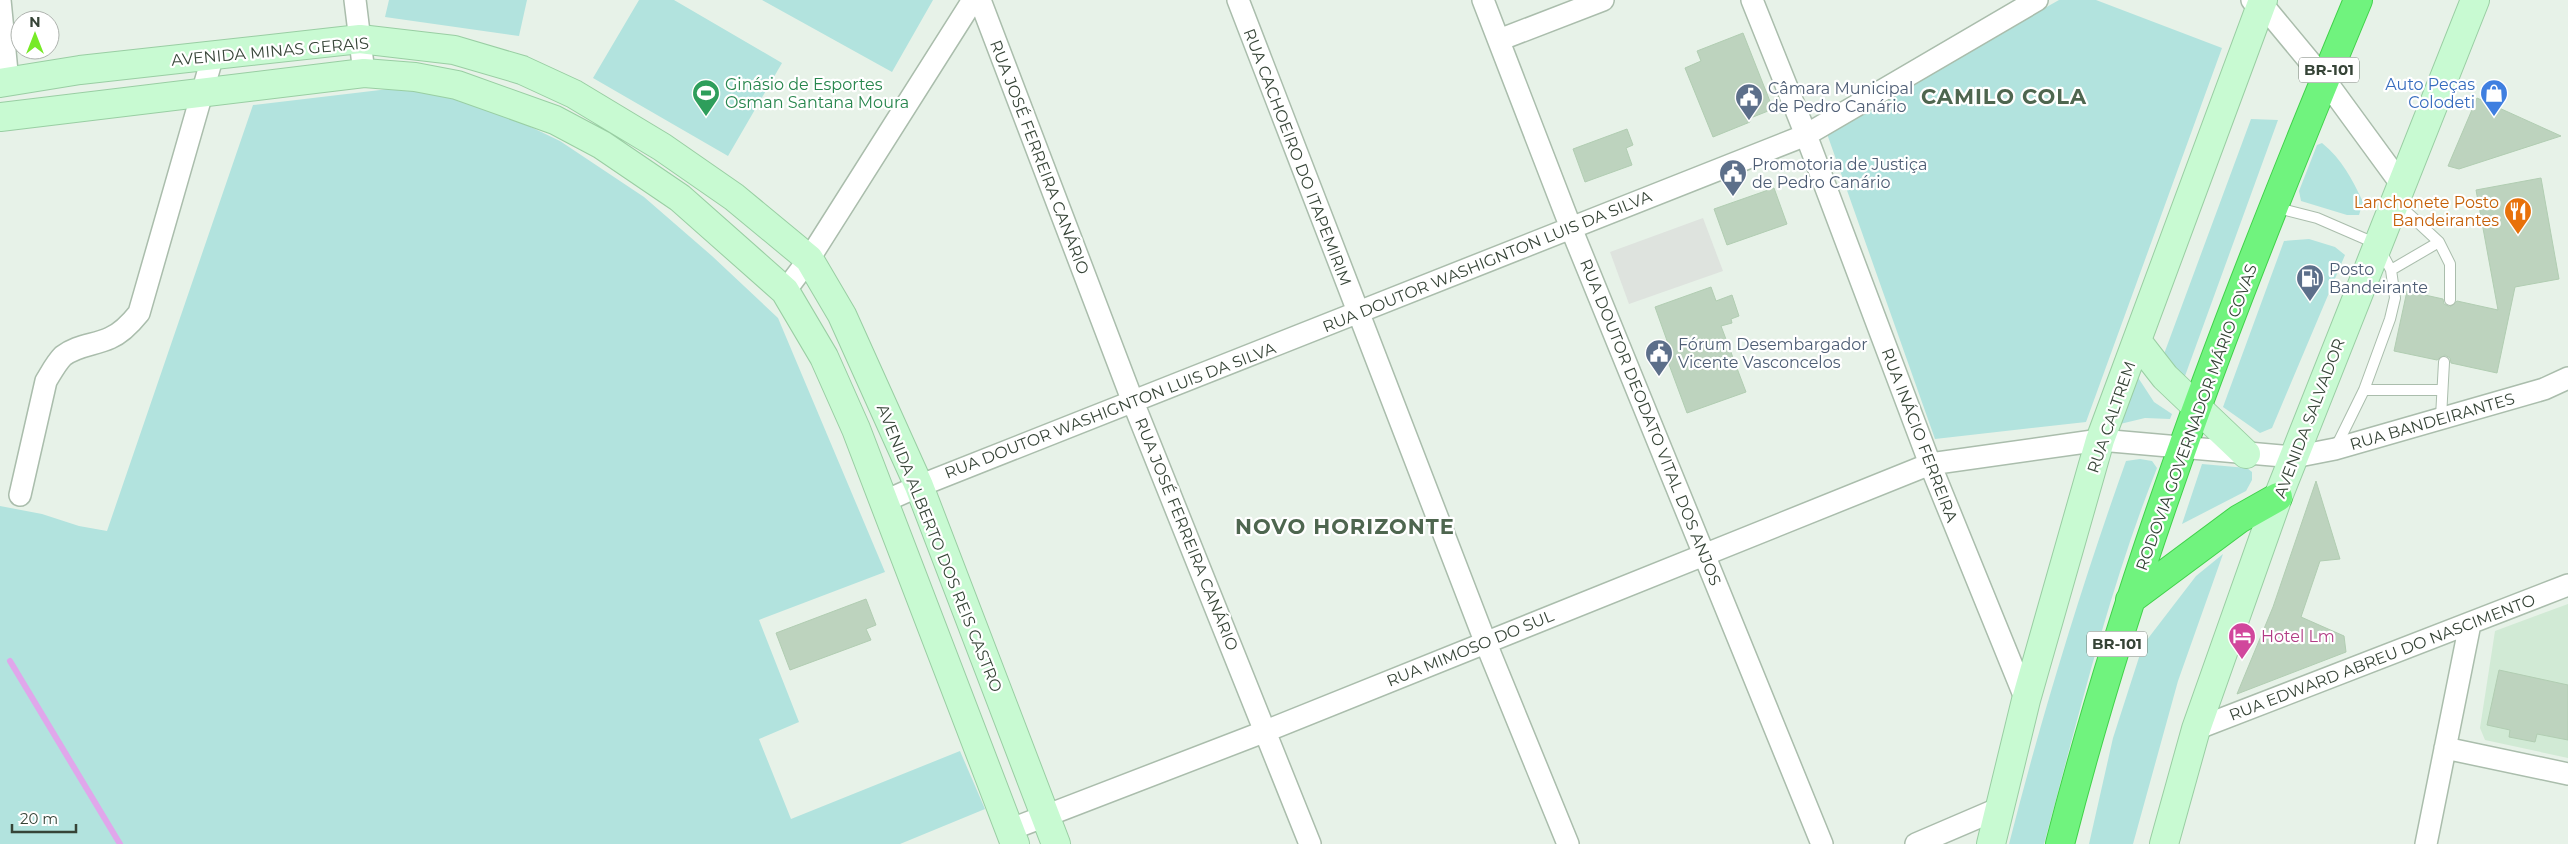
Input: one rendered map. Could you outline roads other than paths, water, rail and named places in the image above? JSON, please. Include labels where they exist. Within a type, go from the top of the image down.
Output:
[{"type":"highway","name":"RODOVIA GOVERNADOR MÁRIO COVAS","points":[[2060,844],[2130,600],[2196,406],[2273,207],[2358,0]]},
{"type":"highway","points":[[2130,600],[2239,519],[2278,497]]},
{"type":"main road","name":"AVENIDA SALVADOR","points":[[2164,844],[2196,728],[2278,497],[2475,0]]},
{"type":"main road","name":"RUA CALTREM","points":[[1991,844],[2026,700],[2100,440],[2259,1]]},
{"type":"main road","name":"AVENIDA MINAS GERAIS","points":[[4,82],[80,70],[360,39],[454,50],[522,70],[574,94],[662,147],[734,197],[809,259]]},
{"type":"main road","points":[[80,70],[82,107]]},
{"type":"main road","name":"AVENIDA MINAS GERAIS","points":[[0,117],[364,73],[415,77],[457,85],[555,120],[602,145],[680,198],[785,291]]},
{"type":"main road","name":"AVENIDA ALBERTO DOS REIS CASTRO","points":[[809,259],[842,315],[919,486],[1056,844]]},
{"type":"main road","name":"AVENIDA ALBERTO DOS REIS CASTRO","points":[[785,291],[824,357],[885,501],[1012,837]]},
{"type":"main road","points":[[2137,341],[2165,377],[2246,454]]},
{"type":"street","points":[[0,0],[4,82]]},
{"type":"street","points":[[355,0],[364,73]]},
{"type":"street","points":[[785,291],[809,259],[973,0]]},
{"type":"street","name":"RUA JOSÉ FERREIRA CANÁRIO","points":[[980,0],[1133,402],[1310,844]]},
{"type":"street","name":"RUA CACHOEIRO DO ITAPEMIRIM","points":[[1238,0],[1485,641],[1568,844]]},
{"type":"street","name":"RUA DOUTOR DEODATO VITAL DOS ANJOS","points":[[1483,0],[1571,228],[1822,844]]},
{"type":"street","points":[[1499,40],[1603,0]]},
{"type":"street","name":"RUA INÁCIO FERREIRA","points":[[1752,0],[1806,135],[1930,464],[2026,700]]},
{"type":"street","name":"RUA DOUTOR WASHIGNTON LUIS DA SILVA","points":[[885,501],[1806,135],[2037,0]]},
{"type":"street","points":[[2259,1],[2325,80],[2398,192]]},
{"type":"street","points":[[20,495],[46,381],[54,368],[63,356],[76,348],[111,338],[130,324],[139,313],[213,55]]},
{"type":"street","name":"RUA BANDEIRANTES","points":[[2100,440],[2294,457],[2335,449],[2544,388],[2568,378]]},
{"type":"street","name":"RUA MIMOSO DO SUL","points":[[1012,837],[1046,816],[1266,731],[1485,641],[1930,464],[2100,440]]},
{"type":"street","name":"RUA EDWARD ABREU DO NASCIMENTO","points":[[2196,728],[2568,585]]},
{"type":"street","points":[[2426,844],[2470,624]]},
{"type":"street","points":[[2445,748],[2568,774]]},
{"type":"street","points":[[1916,844],[2000,808]]},
{"type":"lane","points":[[2398,192],[2439,242],[2450,264],[2450,300]]},
{"type":"lane","points":[[2273,207],[2317,218],[2377,244],[2391,270],[2395,298],[2394,305],[2364,390],[2335,449]]},
{"type":"lane","points":[[2391,270],[2439,242]]},
{"type":"lane","points":[[2441,417],[2444,362]]},
{"type":"lane","points":[[2364,390],[2442,390]]},
{"type":"waterway","points":[[10,661],[120,844]]},
{"type":"place","name":"Ginásio de Esportes Osman Santana Moura","points":[[706,117]]},
{"type":"place","name":"Auto Peças Colodeti","points":[[2494,117]]},
{"type":"place","name":"Câmara Municipal de Pedro Canário","points":[[1749,121]]},
{"type":"place","name":"Promotoria de Justiça de Pedro Canário","points":[[1733,197]]},
{"type":"place","name":"Lanchonete Posto Bandeirantes","points":[[2518,235]]},
{"type":"place","name":"Posto Bandeirante","points":[[2310,302]]},
{"type":"place","name":"Fórum Desembargador Vicente Vasconcelos","points":[[1659,377]]},
{"type":"place","name":"Hotel Lm","points":[[2242,660]]},
{"type":"district","name":"CAMILO COLA","points":[[2004,97]]},
{"type":"district","name":"NOVO HORIZONTE","points":[[1345,527]]}]
